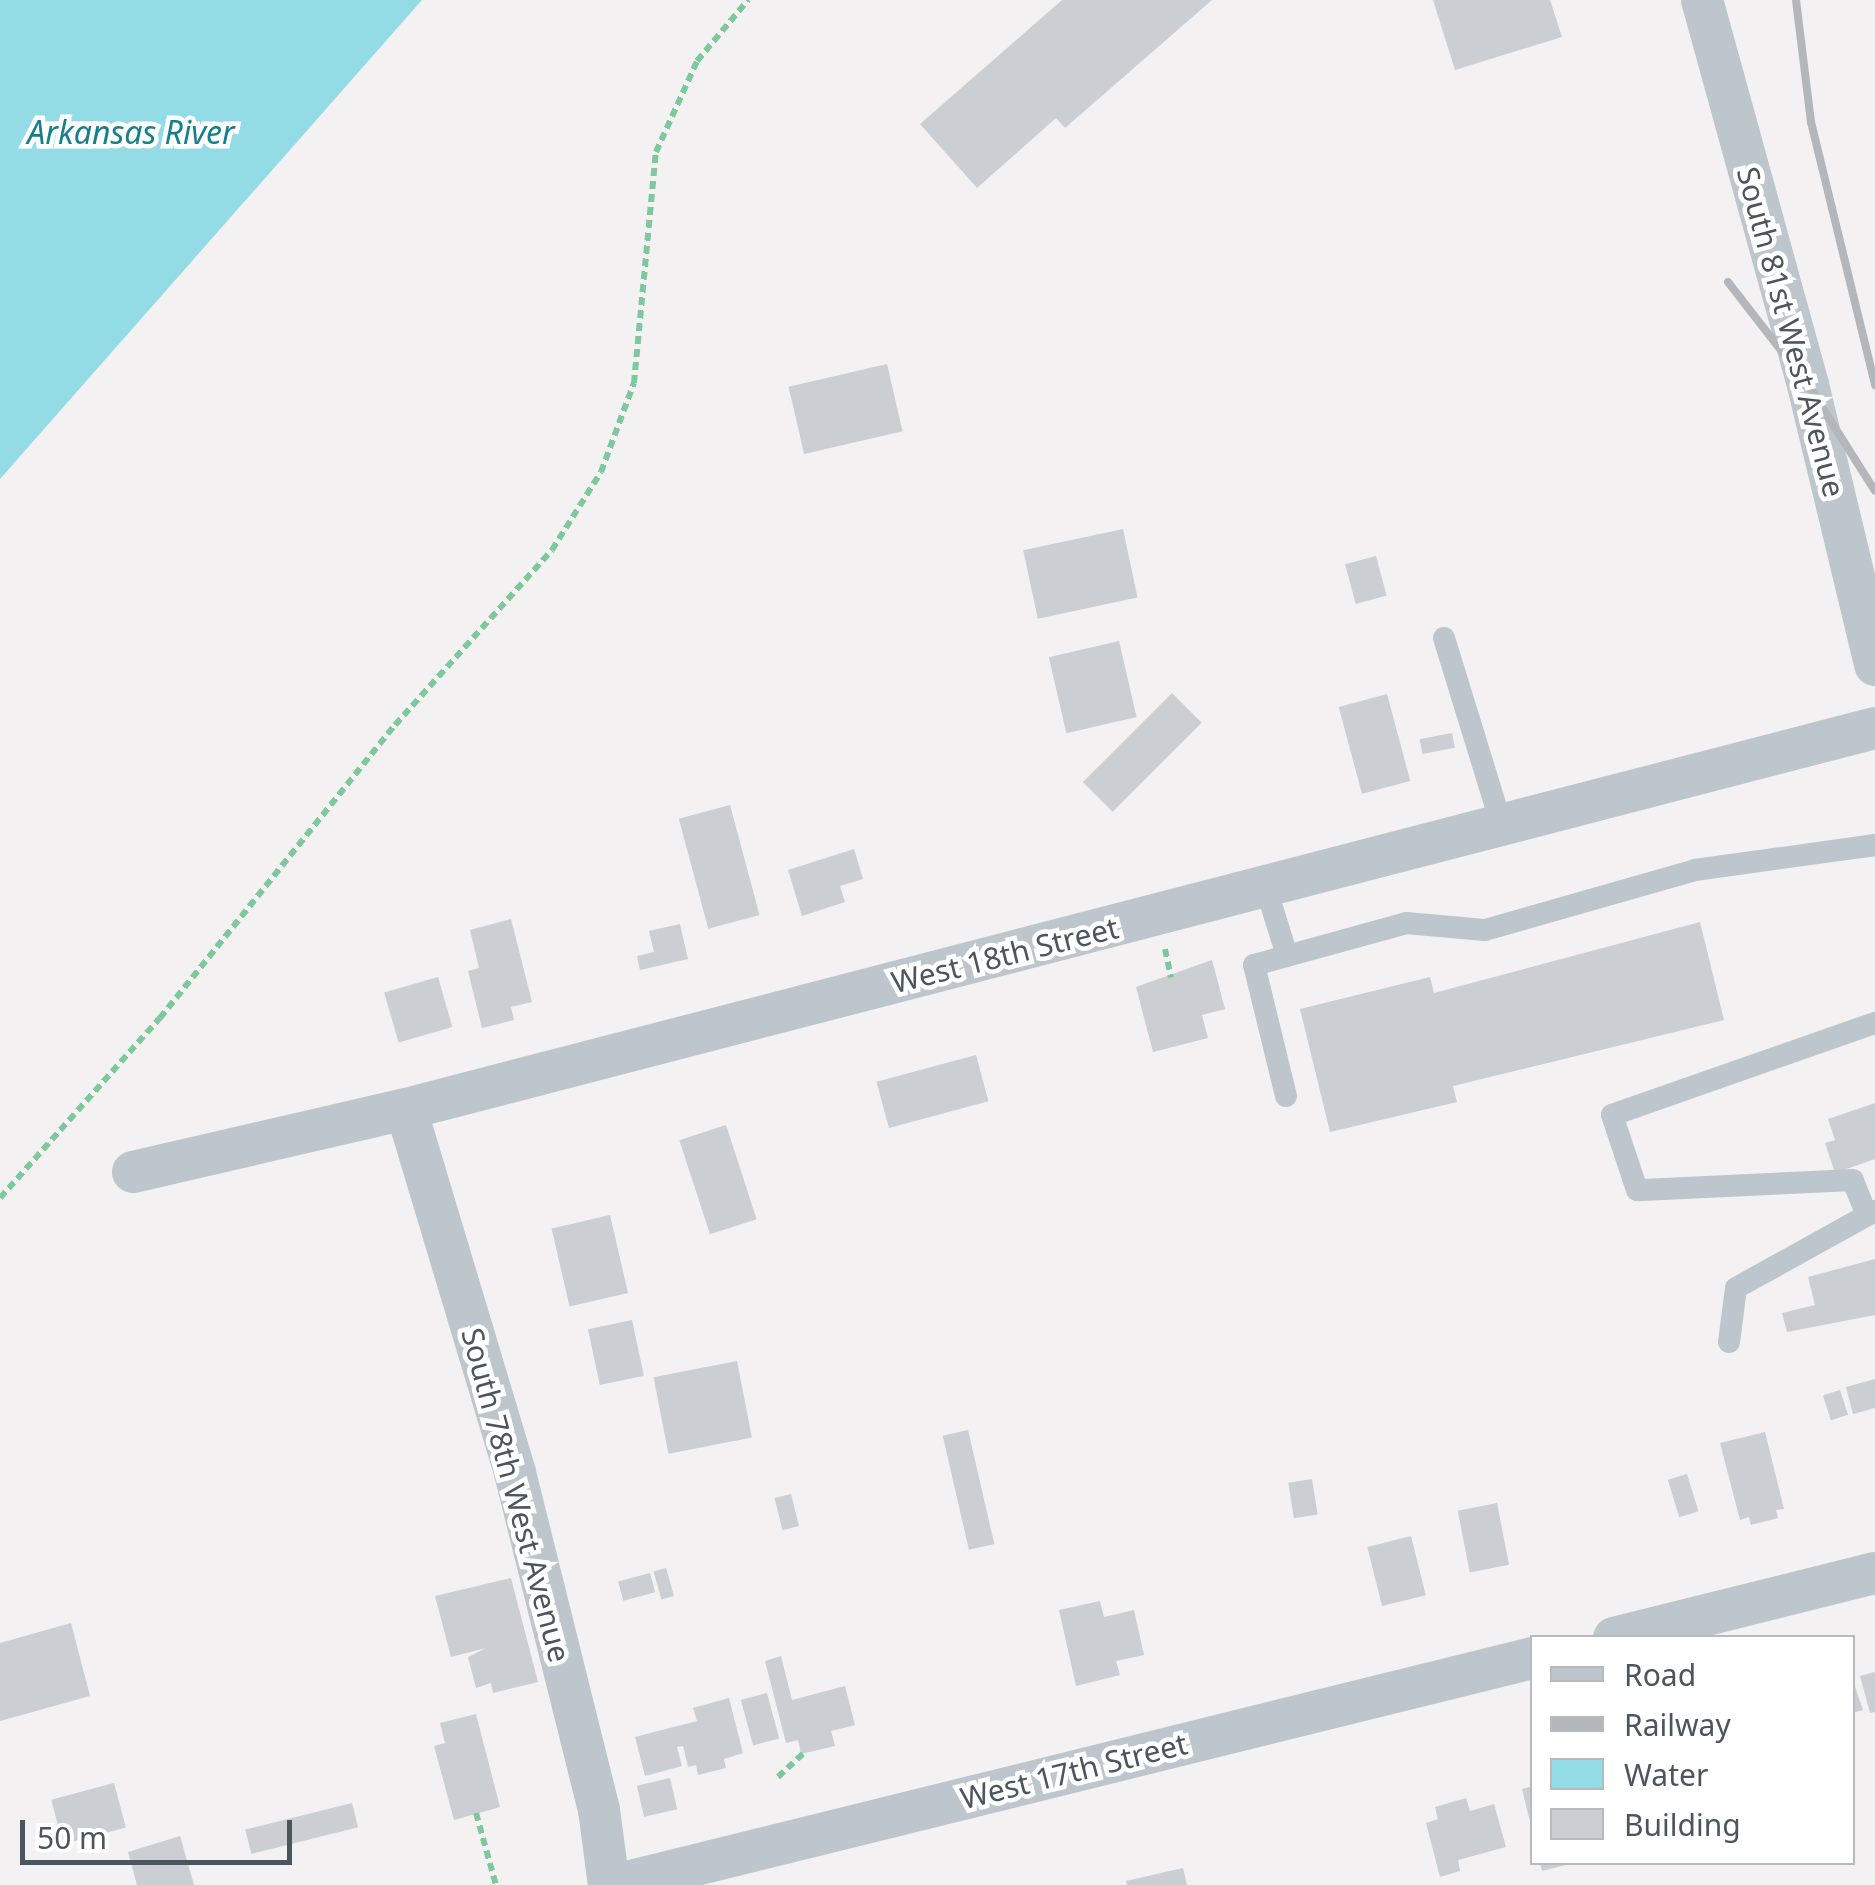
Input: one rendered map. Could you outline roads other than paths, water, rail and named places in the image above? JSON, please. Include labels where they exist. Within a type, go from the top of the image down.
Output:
[{"type":"street","name":"South 81st West Avenue","points":[[1702,0],[1808,385],[1875,666]]},
{"type":"street","name":"West 18th Street","points":[[133,1172],[406,1109],[1875,728]]},
{"type":"street","name":"South 78th West Avenue","points":[[406,1109],[515,1473],[599,1810],[612,1885]]},
{"type":"street","points":[[1626,1635],[1875,1573]]},
{"type":"street","name":"West 17th Street","points":[[612,1885],[1530,1658]]},
{"type":"lane","points":[[1444,638],[1502,823]]},
{"type":"lane","points":[[1286,1096],[1254,966],[1406,923],[1485,930],[1696,870],[1875,845]]},
{"type":"lane","points":[[1266,888],[1287,956]]},
{"type":"lane","points":[[1729,1342],[1736,1288],[1870,1212],[1853,1180],[1637,1190],[1612,1115],[1875,1023]]},
{"type":"water","name":"Arkansas River","points":[[0,0],[422,0],[0,479]]},
{"type":"railway","points":[[1796,0],[1811,122],[1875,385]]},
{"type":"railway","points":[[1728,282],[1808,385],[1875,491]]}]
